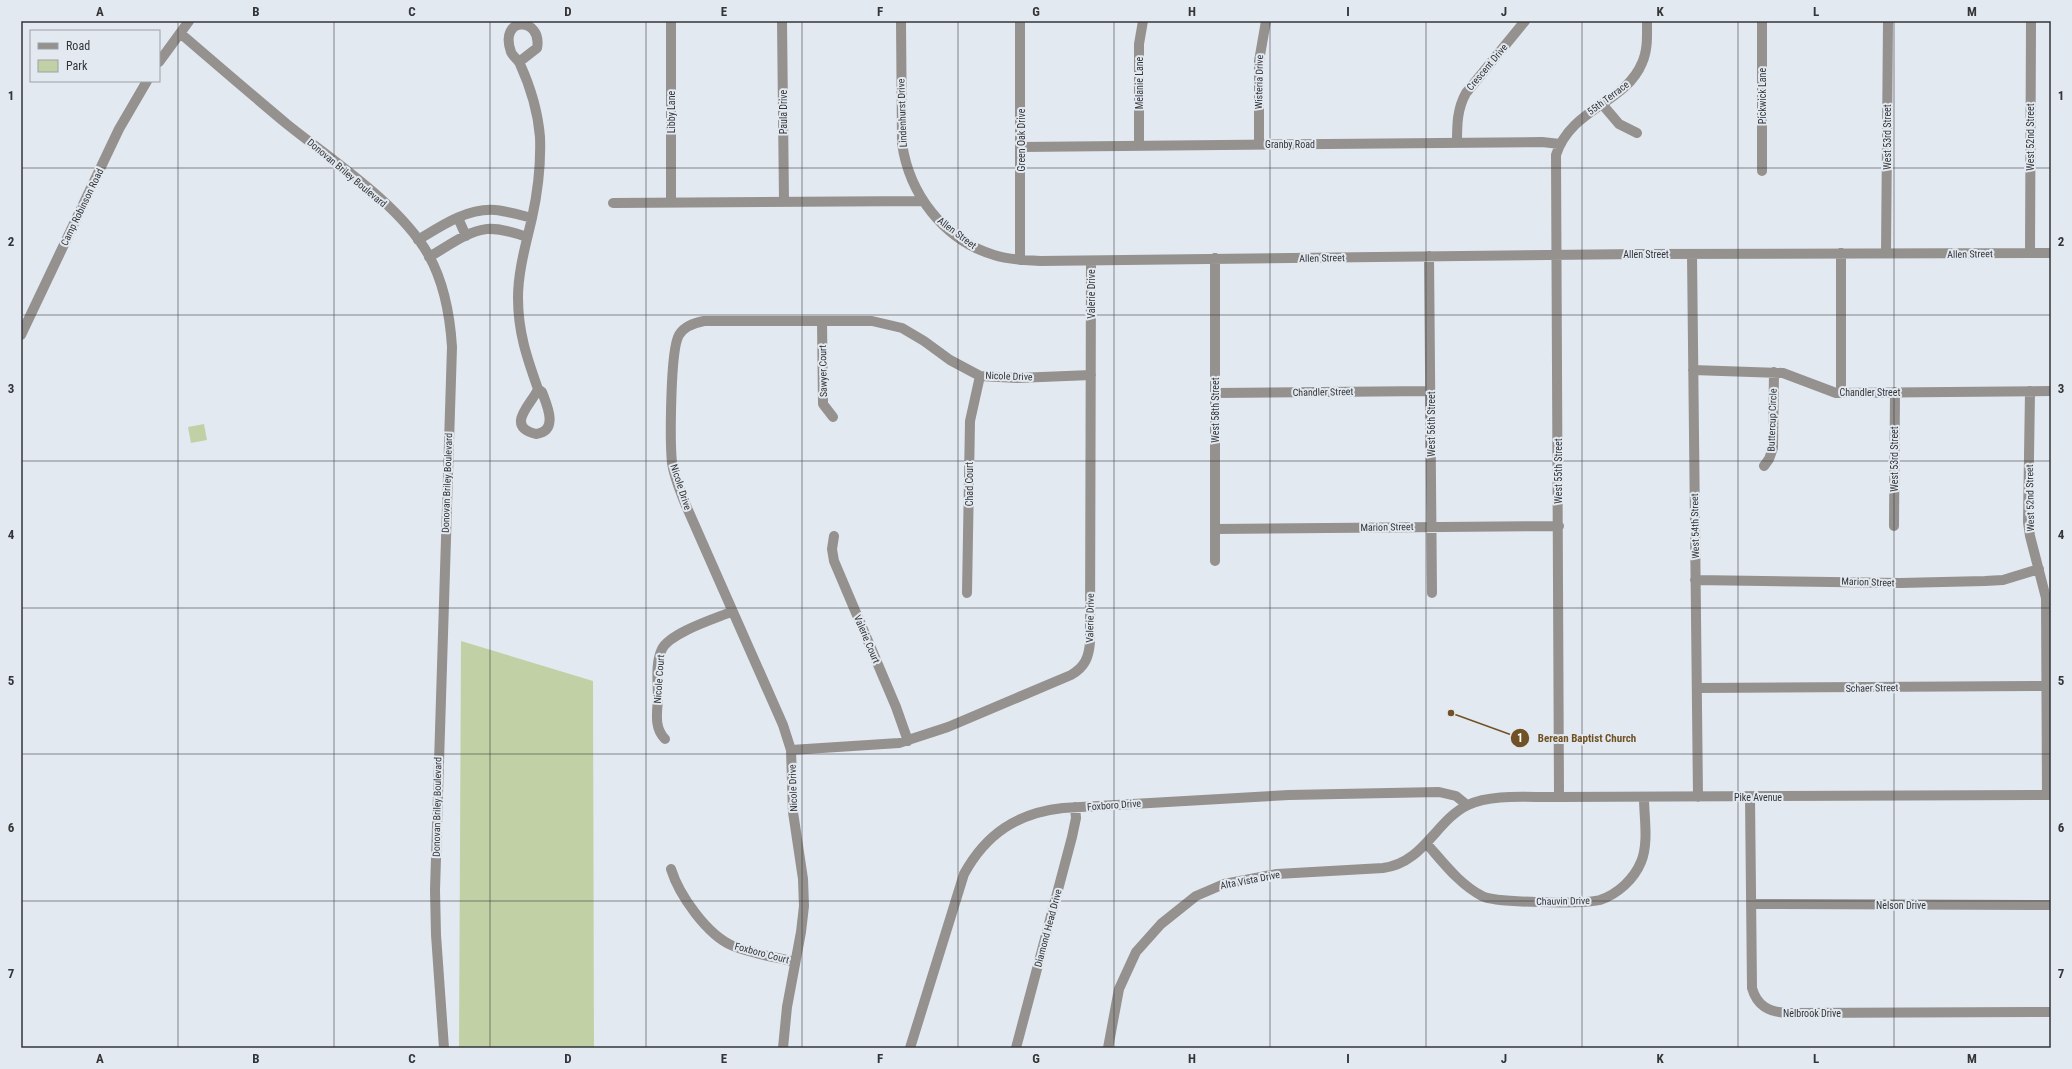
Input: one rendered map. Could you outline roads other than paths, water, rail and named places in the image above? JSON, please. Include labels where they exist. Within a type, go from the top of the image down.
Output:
[{"type":"street","points":[[160,61],[189,21]]},
{"type":"street","name":"Libby Lane","points":[[671,21],[671,203]]},
{"type":"street","name":"Paula Drive","points":[[782,21],[784,202]]},
{"type":"street","name":"Lindenhurst Drive","points":[[901,21],[902,143],[908,172],[923,202]]},
{"type":"street","name":"Green Oak Drive","points":[[1020,21],[1020,260]]},
{"type":"street","name":"Melanie Lane","points":[[1139,146],[1139,44],[1143,21]]},
{"type":"street","name":"Wisteria Drive","points":[[1259,144],[1259,61],[1266,21]]},
{"type":"street","name":"Crescent Drive","points":[[1457,143],[1458,117],[1461,103],[1466,93],[1525,21]]},
{"type":"street","name":"55th Terrace","points":[[1560,144],[1575,123],[1627,85],[1638,71],[1646,52],[1647,21]]},
{"type":"street","name":"Pickwick Lane","points":[[1762,21],[1762,171]]},
{"type":"street","name":"West 53rd Street","points":[[1886,253],[1888,21]]},
{"type":"street","name":"West 52nd Street","points":[[2030,253],[2031,21]]},
{"type":"street","name":"Donovan Briley Boulevard","points":[[180,33],[288,125],[378,198],[418,240],[429,257],[448,309],[452,347],[435,890],[436,935],[444,1048]]},
{"type":"street","points":[[519,62],[534,102],[540,136],[539,175],[532,218],[519,277],[519,316],[523,349],[538,389]]},
{"type":"street","name":"Camp Robinson Road","points":[[21,335],[119,129],[146,82]]},
{"type":"street","points":[[1602,104],[1619,124],[1637,133]]},
{"type":"street","name":"Granby Road","points":[[1021,147],[1542,142],[1560,144]]},
{"type":"street","name":"West 55th Street","points":[[1560,144],[1556,155],[1560,797]]},
{"type":"street","points":[[613,203],[923,202]]},
{"type":"street","name":"Allen Street","points":[[923,202],[946,226],[970,245],[996,256],[1020,260],[1692,254],[2051,253]]},
{"type":"street","points":[[418,240],[458,218],[474,212],[492,210],[532,218]]},
{"type":"street","points":[[492,210],[493,229]]},
{"type":"street","points":[[458,218],[466,236]]},
{"type":"street","points":[[429,257],[466,236],[488,229],[509,231],[527,237]]},
{"type":"street","points":[[1841,393],[1842,253]]},
{"type":"street","name":"West 54th Street","points":[[1692,254],[1698,797]]},
{"type":"street","name":"West 56th Street","points":[[1430,256],[1432,593]]},
{"type":"street","name":"West 58th Street","points":[[1215,258],[1215,562]]},
{"type":"street","name":"Valerie Drive","points":[[791,750],[882,745],[908,741],[948,727],[1071,675],[1081,668],[1087,659],[1091,633],[1092,260]]},
{"type":"street","name":"Nicole Drive","points":[[783,1048],[787,1007],[803,919],[804,895],[793,812],[791,750],[783,725],[731,612],[684,501],[674,472],[671,440],[676,343],[682,330],[688,326],[704,321],[872,321],[902,328],[924,340],[950,360],[980,376],[1017,378],[1091,375]]},
{"type":"street","name":"Sawyer Court","points":[[822,321],[823,404],[833,417]]},
{"type":"street","name":"Chandler Street","points":[[1693,370],[1774,372],[1791,375],[1831,391],[1841,393],[2051,391]]},
{"type":"street","name":"Buttercup Circle","points":[[1764,466],[1770,459],[1773,448],[1774,372]]},
{"type":"street","name":"Chad Court","points":[[967,593],[970,421],[980,376]]},
{"type":"street","name":"Chandler Street","points":[[1216,393],[1430,391]]},
{"type":"street","name":"West 52nd Street","points":[[2030,391],[2028,522],[2030,536],[2046,598],[2049,795]]},
{"type":"street","name":"West 53rd Street","points":[[1894,526],[1895,392]]},
{"type":"street","name":"Marion Street","points":[[1215,529],[1558,526]]},
{"type":"street","name":"Valerie Court","points":[[834,536],[832,549],[834,561],[896,706],[908,741]]},
{"type":"street","name":"Marion Street","points":[[1695,580],[1900,583],[1985,581],[2003,580],[2039,569]]},
{"type":"street","name":"Nicole Court","points":[[665,739],[659,732],[657,722],[658,669],[661,650],[668,641],[731,612]]},
{"type":"street","name":"Schaer Street","points":[[1697,688],[2047,686]]},
{"type":"street","name":"Foxboro Drive","points":[[910,1048],[954,900],[964,874],[972,858],[988,839],[1014,822],[1042,812],[1075,807],[1297,794],[1414,792],[1448,793],[1462,799],[1467,805]]},
{"type":"street","name":"Pike Avenue","points":[[1467,805],[1478,801],[1499,798],[2049,795]]},
{"type":"street","name":"Nelbrook Drive","points":[[1750,797],[1752,988],[1760,1004],[1771,1011],[1787,1014],[2051,1012]]},
{"type":"street","name":"Chauvin Drive","points":[[1426,844],[1460,881],[1483,896],[1506,901],[1599,900],[1618,890],[1626,883],[1642,861],[1644,843],[1644,798]]},
{"type":"street","name":"Alta Vista Drive","points":[[1108,1048],[1119,990],[1136,952],[1161,924],[1196,896],[1224,884],[1277,874],[1388,868],[1410,858],[1457,812],[1467,805]]},
{"type":"street","name":"Diamond Head Drive","points":[[1016,1048],[1072,837],[1076,818],[1075,807]]},
{"type":"street","name":"Foxboro Court","points":[[671,869],[676,882],[688,903],[721,939],[738,948],[795,962]]},
{"type":"street","name":"Nelson Drive","points":[[1751,904],[2051,905]]},
{"type":"place","name":"Berean Baptist Church","points":[[1451,713]]}]
